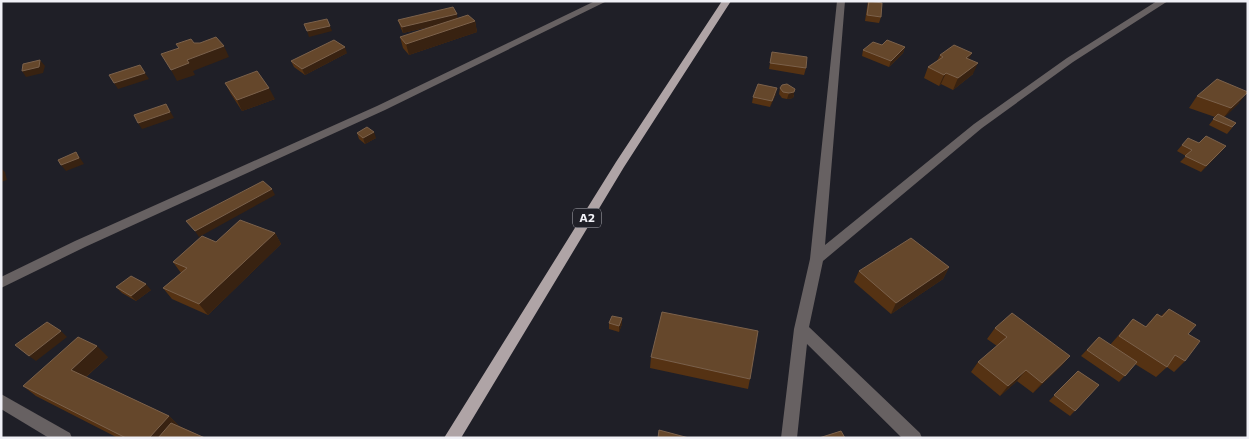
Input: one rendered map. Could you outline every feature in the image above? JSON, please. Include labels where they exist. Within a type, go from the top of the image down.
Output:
[{"type":"main road","name":"A2","points":[[452,438],[620,165],[727,1]]},
{"type":"street","points":[[1,283],[80,244],[382,108],[603,1]]},
{"type":"street","points":[[789,438],[801,329],[817,259],[841,1]]},
{"type":"street","points":[[817,259],[978,126],[1070,60],[1108,38],[1164,1]]},
{"type":"street","points":[[801,329],[914,438]]},
{"type":"street","points":[[1,401],[64,438]]},
{"type":"building","points":[[869,1],[882,3],[881,17],[867,15]]},
{"type":"building","points":[[453,7],[457,14],[402,27],[398,20]]},
{"type":"building","points":[[468,15],[475,21],[406,44],[400,37]]},
{"type":"building","points":[[327,19],[330,26],[307,31],[304,24]]},
{"type":"building","points":[[216,37],[224,46],[187,60],[189,63],[171,70],[161,54],[179,48],[176,44],[191,39],[194,43],[200,43]]},
{"type":"building","points":[[334,40],[345,47],[302,69],[291,61]]},
{"type":"building","points":[[887,40],[905,47],[891,61],[863,50],[873,42],[882,45]]},
{"type":"building","points":[[954,45],[972,53],[966,58],[978,63],[958,78],[946,73],[944,75],[928,67],[943,57],[940,55]]},
{"type":"building","points":[[772,52],[807,57],[806,68],[770,63]]},
{"type":"building","points":[[40,60],[39,67],[22,71],[23,64]]},
{"type":"building","points":[[140,65],[145,73],[114,83],[109,75]]},
{"type":"building","points":[[257,71],[269,88],[237,100],[225,83]]},
{"type":"building","points":[[1217,79],[1248,92],[1231,108],[1197,96]]},
{"type":"building","points":[[758,84],[777,88],[772,101],[753,97]]},
{"type":"building","points":[[787,84],[795,89],[794,92],[783,92],[780,88],[782,85]]},
{"type":"building","points":[[166,104],[170,112],[138,123],[134,115]]},
{"type":"building","points":[[1218,114],[1236,123],[1232,127],[1213,119]]},
{"type":"building","points":[[367,127],[374,132],[363,138],[357,133]]},
{"type":"building","points":[[1206,136],[1226,146],[1206,166],[1185,156],[1192,150],[1182,145],[1188,138],[1199,143]]},
{"type":"building","points":[[76,152],[79,158],[61,165],[58,160]]},
{"type":"building","points":[[263,181],[272,189],[195,231],[186,221]]},
{"type":"building","points":[[240,220],[275,233],[199,304],[163,288],[187,268],[173,262],[202,236],[216,242]]},
{"type":"building","points":[[911,238],[949,267],[896,303],[859,271]]},
{"type":"building","points":[[131,276],[146,284],[131,296],[116,287]]},
{"type":"building","points":[[1169,309],[1196,325],[1188,334],[1200,341],[1185,361],[1175,355],[1167,367],[1119,336],[1133,319],[1146,327],[1157,314],[1162,317]]},
{"type":"building","points":[[662,312],[758,331],[750,379],[651,357]]},
{"type":"building","points":[[1012,313],[1070,356],[1042,383],[1026,370],[1008,386],[978,362],[1007,337],[995,328]]},
{"type":"building","points":[[612,316],[622,318],[619,326],[609,323]]},
{"type":"building","points":[[47,322],[61,331],[29,356],[15,345]]},
{"type":"building","points":[[78,337],[97,346],[71,370],[169,416],[149,438],[126,438],[23,386]]},
{"type":"building","points":[[1099,337],[1137,362],[1125,376],[1087,350]]},
{"type":"building","points":[[1078,371],[1099,385],[1075,411],[1054,395]]},
{"type":"building","points":[[171,423],[205,438],[158,438]]},
{"type":"building","points":[[659,430],[689,438],[658,438]]},
{"type":"building","points":[[841,431],[845,438],[819,438]]}]
